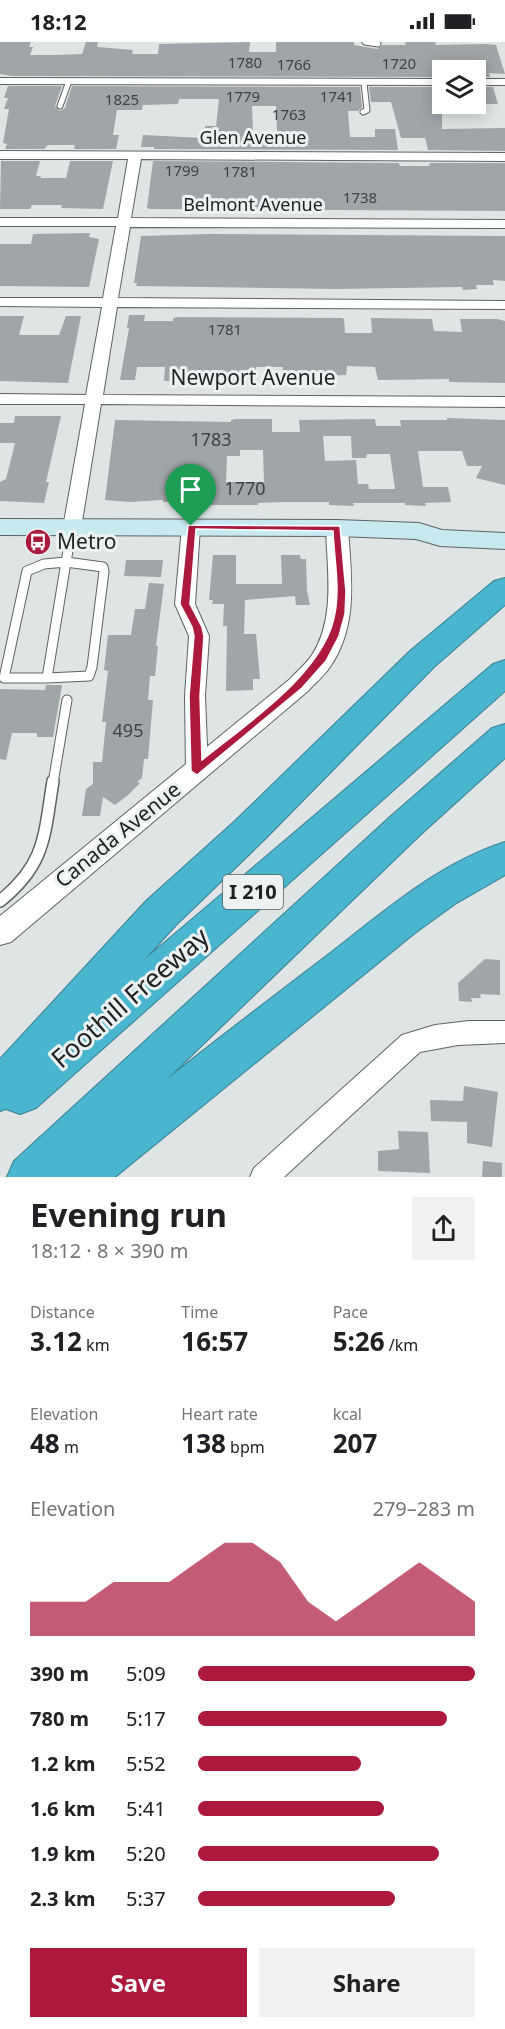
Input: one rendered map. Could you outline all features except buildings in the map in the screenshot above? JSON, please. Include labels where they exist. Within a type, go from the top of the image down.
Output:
[{"type":"highway","points":[[0,1090],[161,913],[249,831],[422,659],[505,588]]},
{"type":"highway","name":"Foothill Freeway","points":[[0,1112],[505,672]]},
{"type":"highway","name":"I 210","points":[[31,1177],[405,825],[505,737]]},
{"type":"highway","points":[[79,1177],[377,941],[462,880],[505,857]]},
{"type":"main road","points":[[419,531],[441,524],[505,525]]},
{"type":"main road","points":[[0,527],[337,528],[419,531],[440,538],[505,541]]},
{"type":"street","points":[[0,81],[432,82]]},
{"type":"street","points":[[486,82],[505,82]]},
{"type":"street","name":"Glen Avenue","points":[[0,154],[505,157]]},
{"type":"street","points":[[72,528],[135,155]]},
{"type":"street","name":"Belmont Avenue","points":[[0,222],[505,224]]},
{"type":"street","points":[[0,302],[505,304]]},
{"type":"street","name":"Newport Avenue","points":[[0,399],[505,402]]},
{"type":"street","points":[[191,526],[185,604],[199,636],[195,696],[197,771]]},
{"type":"street","name":"Canada Avenue","points":[[0,933],[197,771],[298,685],[321,661],[334,636],[340,614],[337,528]]},
{"type":"street","points":[[264,1177],[411,1042],[434,1035],[462,1031],[505,1032]]},
{"type":"lane","points":[[365,42],[378,44]]},
{"type":"lane","points":[[60,106],[69,81]]},
{"type":"lane","points":[[363,112],[367,110],[364,83]]},
{"type":"lane","points":[[47,678],[72,528]]},
{"type":"lane","points":[[66,563],[103,567],[92,667],[89,676],[47,678],[4,678],[27,571],[37,565],[66,563]]},
{"type":"lane","points":[[0,901],[25,881],[36,865],[42,845],[67,700]]},
{"type":"place","name":"Metro","points":[[38,542]]},
{"type":"route","points":[[191,526],[337,528],[341,592],[340,614],[334,636],[321,661],[298,685],[197,771],[195,696],[199,636],[185,604],[191,526]]}]
